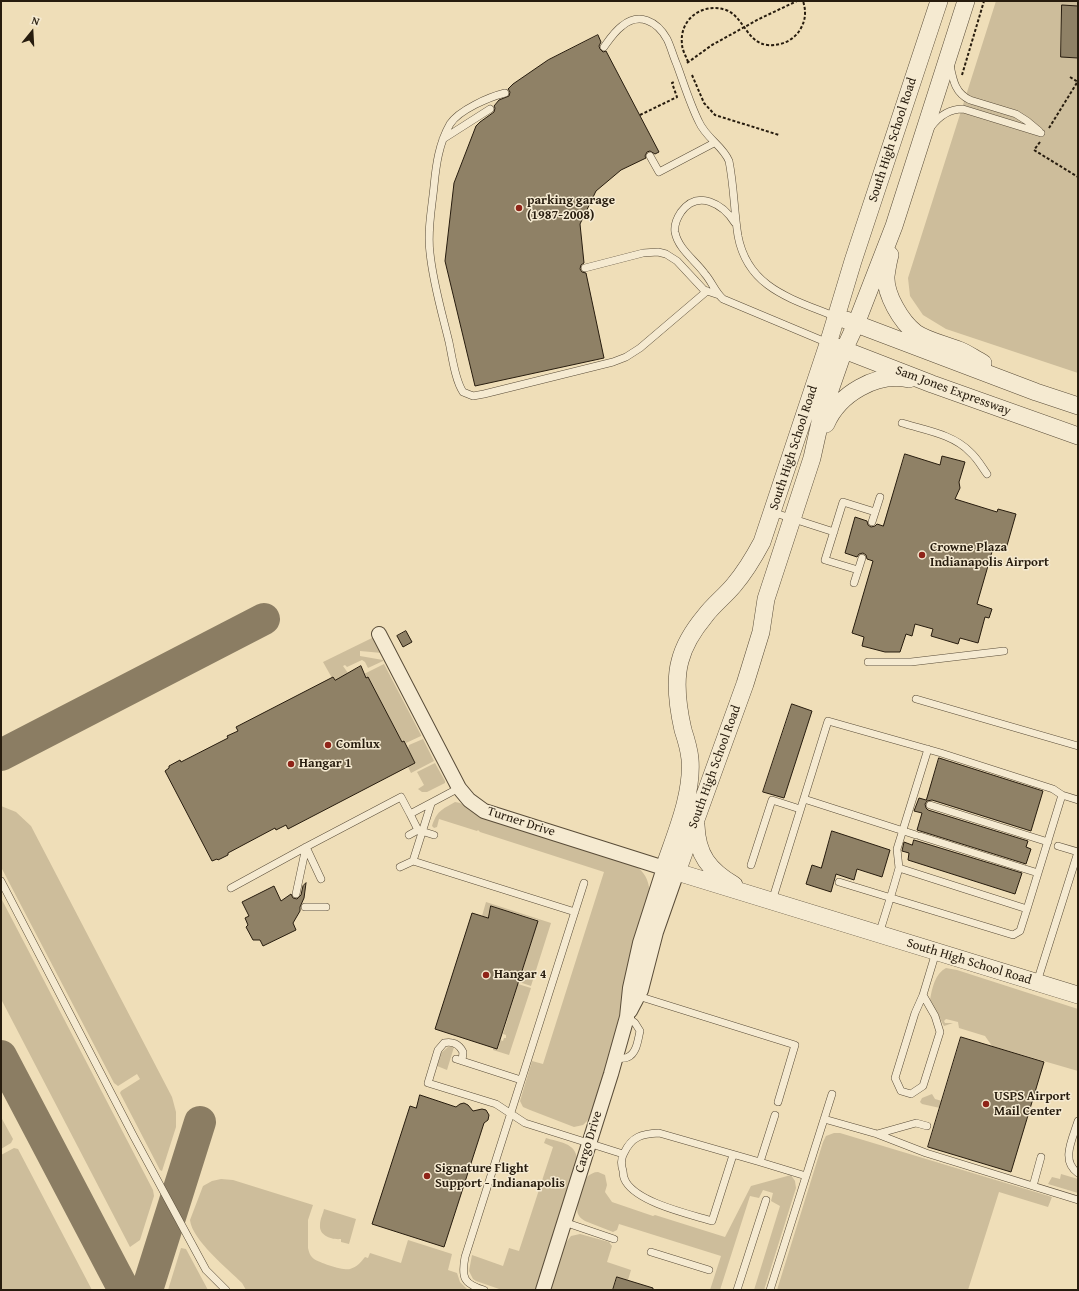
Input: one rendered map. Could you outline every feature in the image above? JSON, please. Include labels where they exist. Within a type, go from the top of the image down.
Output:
[{"type":"street","name":"South High School Road","points":[[671,870],[684,807],[689,772],[689,754],[681,720],[677,691],[680,659],[689,640],[705,615],[734,585],[752,560],[762,542],[939,1]]},
{"type":"street","name":"South High School Road","points":[[671,870],[695,820],[747,677],[761,632],[766,599],[812,458],[822,413],[844,350],[856,324],[894,226],[966,1]]},
{"type":"street","points":[[894,226],[886,278],[893,304],[907,325],[915,332],[928,339],[960,351],[1036,392]]},
{"type":"street","points":[[836,317],[1036,392],[1078,406]]},
{"type":"street","name":"Sam Jones Expressway","points":[[828,344],[932,384],[1078,436]]},
{"type":"street","points":[[812,458],[832,412],[844,400],[860,388],[880,380],[900,377],[932,384]]},
{"type":"street","name":"Turner Drive","points":[[379,634],[459,788],[469,800],[484,811],[671,870]]},
{"type":"street","points":[[695,820],[696,836],[704,860],[728,881],[748,894]]},
{"type":"street","name":"South High School Road","points":[[671,870],[1078,995]]},
{"type":"street","name":"Cargo Drive","points":[[627,1017],[641,990],[671,870]]},
{"type":"street","name":"Cargo Drive","points":[[542,1290],[627,1017],[630,988],[640,943],[671,870]]},
{"type":"lane","points":[[604,47],[616,31],[627,22],[640,19],[657,25],[667,39],[699,123],[729,161],[738,238],[745,258],[751,269],[768,286],[785,296],[836,317]]},
{"type":"lane","points":[[917,155],[931,128],[940,117],[954,110],[967,110],[1011,125],[1041,133],[1027,120],[1016,114],[970,100],[961,94],[955,86],[948,56]]},
{"type":"lane","points":[[505,93],[494,96],[457,116],[450,125],[443,139],[438,155],[429,239],[430,252],[433,273],[454,367],[460,388],[465,393],[473,396],[484,394],[613,362],[626,357],[640,348],[707,291]]},
{"type":"lane","points":[[967,110],[970,100]]},
{"type":"lane","points":[[443,139],[490,109]]},
{"type":"lane","points":[[650,156],[659,172],[714,143]]},
{"type":"lane","points":[[719,295],[706,274],[677,239],[675,224],[678,216],[687,206],[693,202],[701,200],[719,205],[725,209],[737,224]]},
{"type":"lane","points":[[585,268],[643,253],[658,252],[666,254],[677,261],[707,291],[719,295],[729,302],[828,344]]},
{"type":"lane","points":[[1054,398],[1078,400]]},
{"type":"lane","points":[[902,423],[950,438],[961,444],[971,452],[987,474]]},
{"type":"lane","points":[[872,522],[880,497]]},
{"type":"lane","points":[[858,570],[825,560],[843,502],[875,512]]},
{"type":"lane","points":[[772,512],[834,532]]},
{"type":"lane","points":[[854,583],[862,558]]},
{"type":"lane","points":[[868,662],[911,662],[1004,651]]},
{"type":"lane","points":[[916,699],[1078,746]]},
{"type":"lane","points":[[772,901],[828,721],[928,749],[1053,789],[1062,795],[1078,800]]},
{"type":"lane","points":[[879,934],[899,868],[897,849],[915,801],[928,749]]},
{"type":"lane","points":[[410,814],[459,788]]},
{"type":"lane","points":[[839,882],[1013,935],[1020,931],[1062,795]]},
{"type":"lane","points":[[231,888],[401,797],[420,831]]},
{"type":"lane","points":[[804,799],[1038,873]]},
{"type":"lane","points":[[751,865],[772,800],[800,809]]},
{"type":"lane","points":[[413,861],[420,831],[431,804]]},
{"type":"lane","points":[[930,805],[1048,842]]},
{"type":"lane","points":[[408,835],[420,831],[434,835]]},
{"type":"lane","points":[[1036,983],[1078,852],[1058,846]]},
{"type":"lane","points":[[306,847],[321,879]]},
{"type":"lane","points":[[296,894],[306,847]]},
{"type":"lane","points":[[400,867],[413,861],[575,912]]},
{"type":"lane","points":[[899,868],[1027,909]]},
{"type":"lane","points":[[1,882],[206,1270],[226,1290]]},
{"type":"lane","points":[[484,1290],[469,1284],[464,1277],[463,1269],[468,1245],[584,883]]},
{"type":"lane","points":[[304,907],[326,907]]},
{"type":"lane","points":[[923,995],[935,1016],[940,1032],[924,1086],[911,1094],[901,1091],[895,1078],[936,952]]},
{"type":"lane","points":[[638,996],[795,1045],[778,1102]]},
{"type":"lane","points":[[521,1080],[459,1060],[463,1052],[458,1045],[444,1043],[438,1050],[428,1083],[496,1104],[525,1123],[623,1154]]},
{"type":"lane","points":[[770,1290],[832,1094]]},
{"type":"lane","points":[[760,1162],[775,1115]]},
{"type":"lane","points":[[824,1119],[877,1134],[926,1153],[1078,1200]]},
{"type":"lane","points":[[1078,1121],[1068,1155],[1072,1169],[1078,1173]]},
{"type":"lane","points":[[877,1134],[916,1123],[927,1126]]},
{"type":"lane","points":[[733,1155],[712,1221],[655,1202],[636,1193],[626,1182],[621,1164],[623,1154],[629,1144],[638,1136],[659,1133],[806,1176]]},
{"type":"lane","points":[[1033,1186],[1041,1157]]},
{"type":"lane","points":[[737,1290],[766,1200]]},
{"type":"lane","points":[[564,1222],[614,1239]]},
{"type":"lane","points":[[651,1252],[709,1270]]},
{"type":"path","points":[[688,62],[712,45],[797,1]]},
{"type":"path","points":[[779,135],[715,115],[704,103],[686,63],[688,62],[682,45],[682,34],[689,19],[696,12],[708,8],[716,8],[727,11],[736,17],[750,36],[763,43],[776,45],[795,36],[803,24],[805,10],[803,1]]},
{"type":"path","points":[[962,77],[984,1]]},
{"type":"path","points":[[640,115],[677,97],[672,83],[692,75]]},
{"type":"path","points":[[1047,130],[1078,82],[1070,77]]},
{"type":"path","points":[[1040,141],[1034,150],[1078,176]]},
{"type":"shaded area","points":[[996,1],[1078,1],[1078,373],[946,329],[923,315],[910,296],[908,278]]},
{"type":"shaded area","points":[[374,637],[382,653],[360,651],[360,656],[383,661],[368,668],[362,660],[347,667],[345,665],[343,666],[348,673],[335,680],[333,677],[332,678],[323,662]]},
{"type":"shaded area","points":[[384,664],[421,735],[406,743],[405,741],[402,742],[368,677],[366,678],[364,674]]},
{"type":"shaded area","points":[[423,739],[434,761],[411,773],[408,767],[415,763],[408,749],[409,745]]},
{"type":"shaded area","points":[[435,763],[445,783],[427,792],[422,792],[418,789],[424,785],[417,772]]},
{"type":"shaded area","points":[[455,802],[466,806],[483,818],[634,865],[641,870],[647,880],[650,892],[630,965],[613,1044],[589,1119],[583,1125],[574,1127],[523,1107],[520,1101],[532,1061],[543,1064],[604,872],[480,832],[478,830],[477,831],[439,819],[437,827],[434,828],[432,826],[438,814],[443,809]]},
{"type":"shaded area","points":[[1,806],[16,812],[31,826],[172,1097],[176,1112],[176,1127],[162,1171],[160,1170],[120,1093],[140,1079],[137,1074],[118,1086],[114,1083],[1,867]]},
{"type":"shaded area","points":[[1,898],[153,1190],[154,1196],[140,1240],[130,1247],[1,999]]},
{"type":"shaded area","points":[[486,902],[551,923],[531,986],[519,982],[538,920],[492,906],[488,918],[482,916]]},
{"type":"shaded area","points":[[946,968],[957,970],[1078,1009],[1078,1071],[992,1046],[985,1036],[959,1028],[958,1022],[946,1019],[944,1021],[945,1023],[953,1023],[944,1026],[930,1000],[933,986],[939,974]]},
{"type":"shaded area","points":[[518,984],[531,988],[509,1055],[493,1050],[493,1047],[498,1049],[500,1040],[503,1041],[504,1038],[506,1038],[506,1035],[503,1034]]},
{"type":"shaded area","points":[[448,1047],[454,1047],[447,1070],[437,1066],[441,1053]]},
{"type":"shaded area","points":[[932,1094],[935,1099],[942,1101],[940,1108],[922,1104],[920,1102],[922,1098]]},
{"type":"shaded area","points":[[1,1117],[13,1139],[11,1143],[1,1149]]},
{"type":"shaded area","points":[[834,1133],[840,1133],[1052,1197],[1048,1207],[999,1192],[968,1290],[777,1290],[823,1142],[826,1136]]},
{"type":"shaded area","points":[[546,1138],[570,1146],[574,1150],[577,1159],[535,1290],[502,1290],[476,1281],[473,1279],[469,1271],[472,1255],[503,1266],[509,1248],[519,1251],[553,1147],[544,1143]]},
{"type":"shaded area","points":[[14,1148],[18,1149],[92,1290],[1,1290],[1,1155]]},
{"type":"shaded area","points":[[598,1172],[605,1175],[607,1185],[605,1192],[612,1202],[653,1216],[655,1215],[725,1237],[751,1186],[791,1175],[795,1181],[796,1188],[764,1290],[754,1290],[780,1206],[771,1201],[773,1193],[763,1190],[759,1198],[750,1196],[720,1290],[710,1290],[721,1256],[619,1224],[617,1230],[613,1232],[585,1221],[580,1217],[577,1211],[583,1184],[588,1176]]},
{"type":"shaded area","points":[[1061,1174],[1078,1179],[1078,1193],[1048,1184],[1052,1177],[1060,1179]]},
{"type":"shaded area","points":[[221,1179],[233,1180],[313,1205],[308,1220],[308,1248],[312,1257],[317,1261],[338,1268],[350,1269],[357,1266],[365,1257],[368,1258],[370,1253],[401,1263],[408,1240],[452,1254],[448,1270],[457,1273],[460,1282],[468,1290],[246,1290],[242,1283],[204,1245],[192,1228],[190,1220],[203,1186],[212,1181]]},
{"type":"shaded area","points":[[324,1209],[356,1219],[349,1244],[341,1242],[341,1239],[334,1239],[324,1235],[320,1229],[320,1223]]},
{"type":"shaded area","points":[[580,1234],[609,1242],[612,1246],[607,1262],[631,1270],[628,1280],[617,1277],[613,1290],[550,1290],[565,1244],[571,1236]]},
{"type":"shaded area","points":[[181,1248],[186,1249],[208,1290],[168,1290]]},
{"type":"building","points":[[1062,5],[1078,6],[1078,58],[1061,57]]},
{"type":"building","name":"parking garage (1987-2008)","points":[[598,35],[601,42],[599,46],[600,49],[603,52],[606,51],[659,152],[655,154],[650,151],[647,152],[645,156],[646,158],[621,170],[596,191],[580,224],[584,263],[581,265],[580,269],[582,272],[586,273],[604,358],[475,386],[445,261],[454,183],[476,126],[494,112],[494,106],[499,100],[509,96],[510,92],[508,89],[548,60]]},
{"type":"building","name":"Crowne Plaza Indianapolis Airport","points":[[905,454],[940,465],[942,456],[965,462],[959,482],[960,488],[955,499],[997,512],[998,509],[1016,514],[1006,549],[994,545],[977,604],[992,609],[989,618],[985,617],[978,643],[960,638],[958,644],[931,636],[933,629],[915,624],[912,636],[906,634],[900,652],[885,652],[862,646],[864,637],[852,633],[873,561],[867,559],[866,555],[863,553],[859,554],[857,557],[845,553],[855,517],[867,521],[868,525],[871,527],[877,524],[883,526]]},
{"type":"building","points":[[406,631],[412,642],[403,647],[397,636]]},
{"type":"building","name":"Comlux","points":[[361,666],[366,678],[368,677],[402,742],[404,741],[415,763],[288,829],[286,825],[276,830],[275,828],[228,853],[228,855],[212,861],[165,771],[169,768],[169,766],[180,760],[181,762],[228,738],[227,736],[238,731],[236,727],[333,677],[335,680]]},
{"type":"building","points":[[792,704],[812,711],[784,798],[763,792]]},
{"type":"building","points":[[939,758],[1043,791],[1031,831],[932,800],[927,801],[925,804],[928,810],[1028,841],[1026,847],[1031,849],[1026,864],[917,830],[922,813],[914,811],[919,798],[926,800]]},
{"type":"building","points":[[832,831],[890,850],[882,877],[857,869],[854,880],[836,874],[831,892],[806,884],[812,865],[821,868]]},
{"type":"building","points":[[914,840],[1022,873],[1015,894],[908,860],[909,853],[902,851],[904,842],[912,845]]},
{"type":"building","points":[[306,883],[300,911],[293,923],[296,930],[263,946],[260,940],[253,940],[246,927],[248,925],[245,918],[249,916],[242,902],[274,886],[281,901],[291,894],[293,898],[297,899],[301,895],[303,886]]},
{"type":"building","name":"Hangar 4","points":[[491,906],[538,921],[497,1049],[435,1029],[472,913],[488,918]]},
{"type":"building","name":"USPS Airport Mail Center","points":[[961,1037],[1044,1062],[1011,1172],[928,1147]]},
{"type":"building","name":"Signature Flight Support - Indianapolis","points":[[420,1095],[456,1107],[464,1103],[473,1111],[482,1109],[486,1110],[489,1115],[488,1120],[484,1123],[444,1247],[372,1224],[410,1106],[416,1108]]},
{"type":"building","points":[[617,1277],[653,1288],[653,1290],[613,1290]]},
{"type":"taxiway","points":[[1,755],[264,619]]},
{"type":"taxiway","points":[[1,1056],[124,1290]]},
{"type":"taxiway","points":[[147,1290],[200,1122]]},
{"type":"place","name":"parking garage (1987-2008)","points":[[519,208]]},
{"type":"place","name":"Crowne Plaza Indianapolis Airport","points":[[922,555]]},
{"type":"place","name":"Comlux","points":[[328,745]]},
{"type":"place","name":"Hangar 1","points":[[291,764]]},
{"type":"place","name":"Hangar 4","points":[[486,975]]},
{"type":"place","name":"USPS Airport Mail Center","points":[[986,1104]]},
{"type":"place","name":"Signature Flight Support - Indianapolis","points":[[427,1176]]}]
